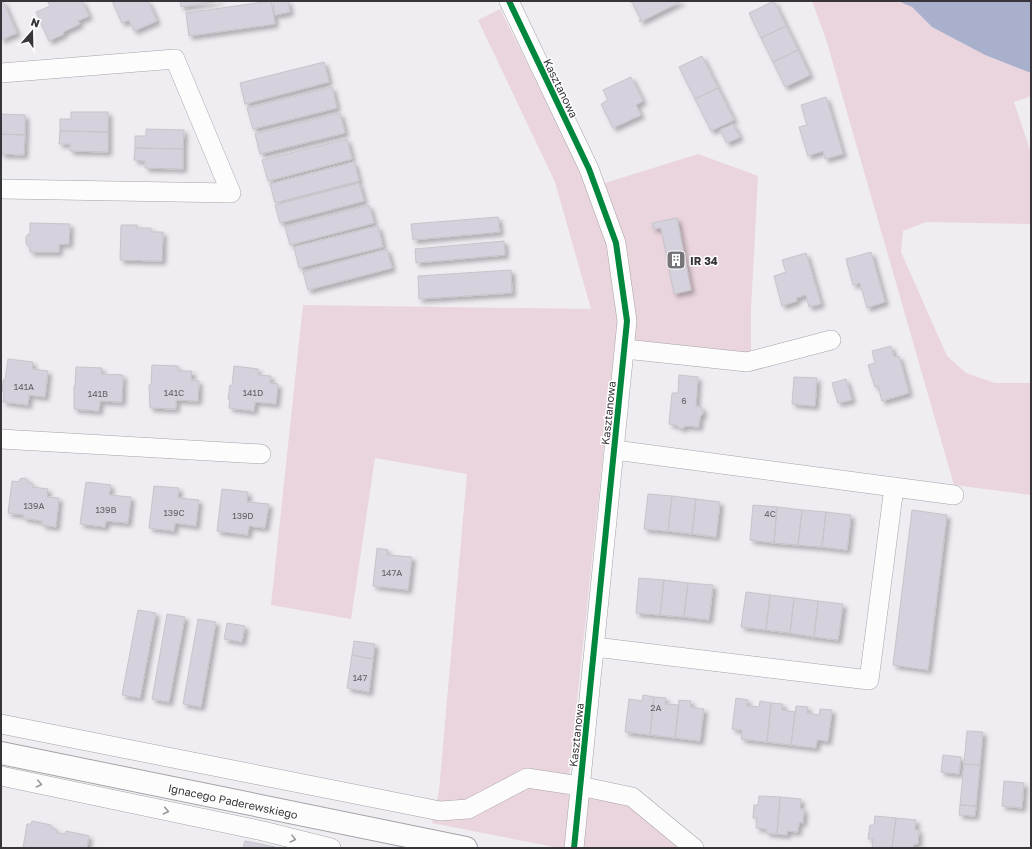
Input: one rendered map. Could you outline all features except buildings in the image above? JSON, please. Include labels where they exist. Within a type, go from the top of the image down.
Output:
[{"type":"main road","name":"Ignacego Paderewskiego","points":[[1,753],[466,848]]},
{"type":"street","name":"Kasztanowa","points":[[509,1],[589,169],[616,243],[627,321],[574,848]]},
{"type":"street","points":[[1,73],[175,59],[231,193],[1,189]]},
{"type":"street","points":[[625,349],[747,362],[831,340]]},
{"type":"street","points":[[1,439],[261,454]]},
{"type":"street","points":[[615,450],[954,495]]},
{"type":"street","points":[[595,648],[869,680],[894,487]]},
{"type":"street","points":[[1,724],[440,811],[468,808],[527,778],[580,786],[632,797],[694,848]]},
{"type":"street","points":[[1,776],[263,831],[330,848]]},
{"type":"shaded area","points":[[812,1],[898,1],[912,7],[932,27],[985,55],[1031,73],[1031,96],[1014,102],[1031,153],[1031,224],[926,222],[903,231],[901,252],[947,356],[966,373],[995,383],[1031,383],[1031,495],[954,485],[826,39]]},
{"type":"shaded area","points":[[500,9],[589,188],[698,154],[758,176],[751,309],[751,358],[615,342],[567,795],[632,805],[683,848],[559,848],[432,823],[439,791],[467,474],[375,458],[351,619],[271,605],[303,305],[591,309],[555,182],[478,20]]},
{"type":"water","points":[[898,1],[1031,1],[1031,73],[985,55],[932,27],[912,7]]},
{"type":"cycle path","points":[[509,1],[589,169],[616,243],[627,321],[574,848]]},
{"type":"place","name":"IR 34","points":[[676,260]]}]
